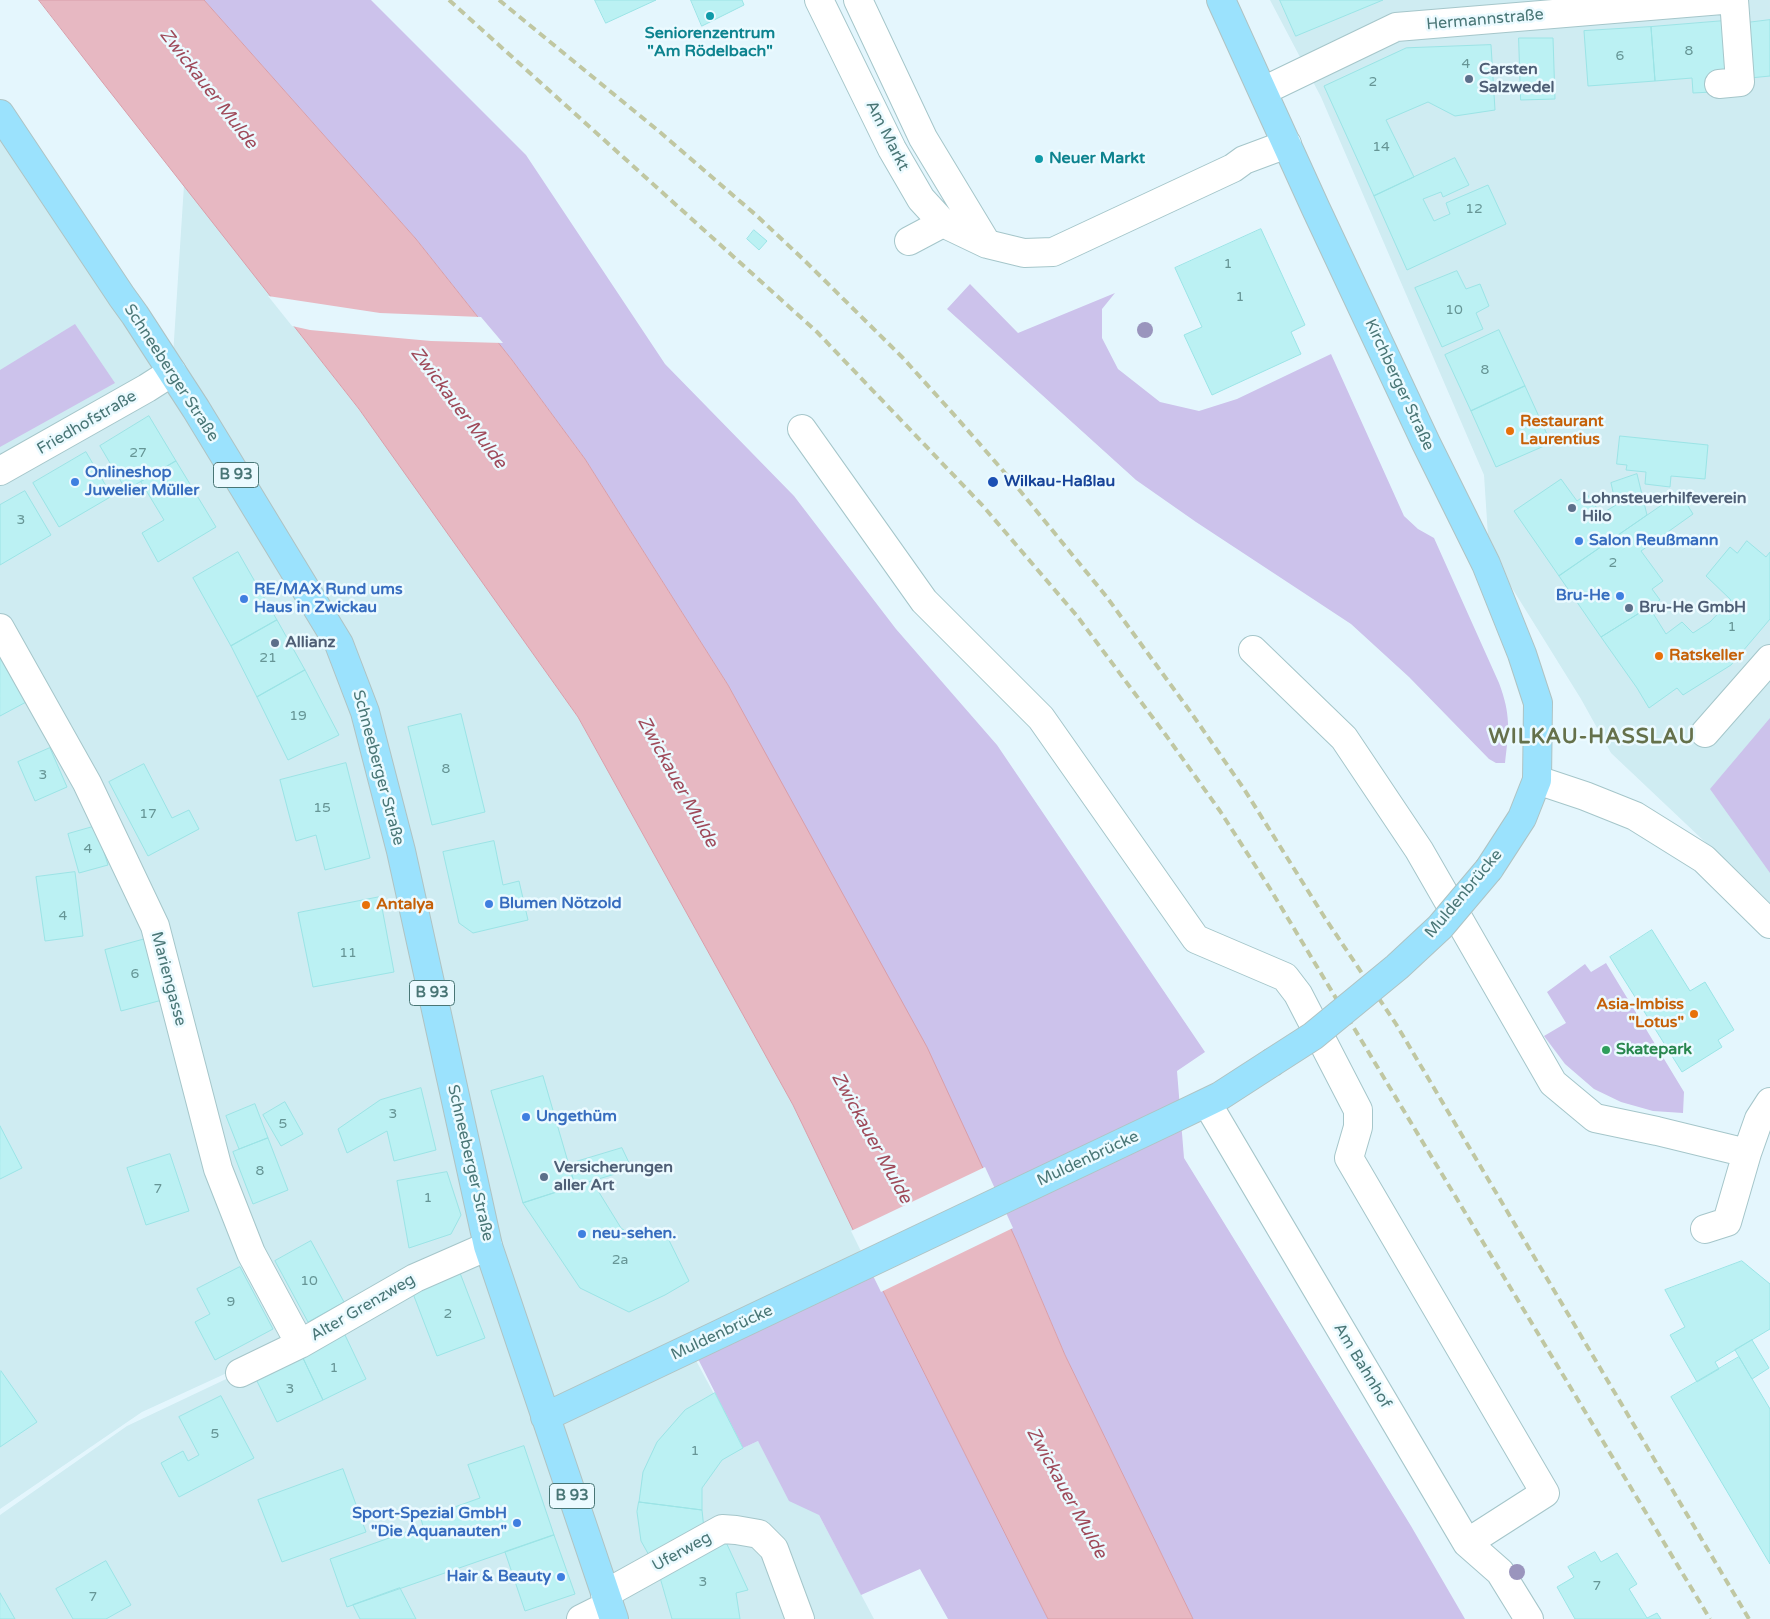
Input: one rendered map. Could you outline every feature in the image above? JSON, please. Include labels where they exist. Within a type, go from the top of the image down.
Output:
[{"type":"main road","name":"Kirchberger Straße","points":[[1221,0],[1426,443],[1486,564],[1522,654],[1538,703],[1536,780]]},
{"type":"main road","name":"Schneeberger Straße","points":[[0,114],[172,372],[339,644],[365,712],[401,851],[488,1246],[545,1417]]},
{"type":"main road","name":"Muldenbrücke","points":[[545,1417],[1220,1096],[1313,1036],[1397,967],[1440,927],[1489,869],[1522,818],[1536,780]]},
{"type":"main road","name":"B 93","points":[[545,1417],[609,1606]]},
{"type":"street","name":"Am Markt","points":[[819,0],[897,157],[921,199],[943,223],[987,244],[1024,253],[1053,252],[1233,168],[1244,160],[1287,144]]},
{"type":"street","points":[[858,0],[923,138],[987,244]]},
{"type":"street","name":"Hermannstraße","points":[[1263,91],[1396,27],[1722,0]]},
{"type":"street","points":[[1719,84],[1740,82],[1734,0]]},
{"type":"street","points":[[909,241],[943,223]]},
{"type":"street","name":"Friedhofstraße","points":[[0,471],[172,372]]},
{"type":"street","points":[[802,429],[924,601],[1041,718],[1196,939],[1285,977],[1298,994],[1358,1110],[1358,1127],[1349,1158],[1546,1493],[1467,1543]]},
{"type":"street","name":"Mariengasse","points":[[0,628],[87,784],[155,926],[218,1169],[251,1254],[300,1344]]},
{"type":"street","points":[[1253,650],[1344,738],[1419,850],[1553,1083],[1595,1118],[1658,1130],[1747,1153]]},
{"type":"street","points":[[1705,733],[1770,659]]},
{"type":"street","points":[[1536,780],[1586,796],[1635,816],[1704,859],[1770,924]]},
{"type":"street","name":"Am Bahnhof","points":[[1207,1102],[1467,1543],[1500,1572],[1529,1619]]},
{"type":"street","points":[[1704,1229],[1727,1222],[1747,1153],[1764,1111]]},
{"type":"street","name":"Alter Grenzweg","points":[[240,1373],[300,1344],[415,1278],[488,1246]]},
{"type":"street","name":"Uferweg","points":[[582,1619],[609,1606],[722,1529],[759,1534],[774,1549],[800,1619]]},
{"type":"shaded area","points":[[204,0],[371,0],[526,155],[665,364],[794,496],[896,629],[997,745],[1205,1052],[1177,1071],[1184,1158],[1411,1526],[1465,1619],[1193,1619],[1065,1355],[1017,1242],[728,685],[585,459],[512,360],[416,239]]},
{"type":"shaded area","points":[[1270,0],[1770,0],[1770,906],[1759,893],[1611,753],[1581,699],[1489,551],[1484,475],[1321,97]]},
{"type":"shaded area","points":[[0,114],[172,371],[184,185],[371,425],[578,717],[793,1105],[869,1263],[692,1353],[743,1448],[758,1441],[819,1515],[874,1619],[0,1619],[0,1515],[127,1426],[300,1344],[495,1239],[316,1332],[142,1412],[0,1509]]},
{"type":"shaded area","points":[[970,284],[1018,333],[1115,293],[1102,309],[1102,338],[1118,369],[1160,402],[1199,411],[1237,399],[1331,354],[1404,516],[1418,529],[1434,538],[1499,683],[1506,704],[1508,723],[1505,763],[1496,763],[1489,759],[1409,677],[1351,624],[1196,522],[1136,480],[947,309]]},
{"type":"shaded area","points":[[75,324],[115,383],[0,447],[0,370]]},
{"type":"shaded area","points":[[1770,718],[1770,873],[1710,789]]},
{"type":"shaded area","name":"Skatepark","points":[[1606,963],[1684,1092],[1683,1113],[1653,1111],[1621,1102],[1594,1089],[1565,1064],[1544,1036],[1566,1023],[1547,992],[1585,964],[1591,972]]},
{"type":"shaded area","points":[[869,1263],[1048,1619],[948,1619],[920,1569],[861,1595],[819,1515],[789,1501],[758,1441],[743,1448],[692,1347]]},
{"type":"water","name":"Zwickauer Mulde","points":[[39,0],[204,0],[416,239],[512,360],[585,459],[728,685],[927,1047],[1017,1242],[1065,1355],[1193,1619],[1048,1619],[869,1263],[793,1105],[578,717],[359,409]]},
{"type":"pier","points":[[268,296],[380,313],[481,317],[503,343],[431,341],[310,330],[292,326]]},
{"type":"pier","points":[[985,1167],[1013,1228],[881,1292],[851,1231]]},
{"type":"building","name":"Seniorenzentrum \"Am Rödelbach\"","points":[[595,0],[656,0],[606,23]]},
{"type":"building","name":"Seniorenzentrum \"Am Rödelbach\"","points":[[691,0],[742,0],[744,5],[702,26]]},
{"type":"building","points":[[1280,0],[1383,0],[1296,36]]},
{"type":"building","points":[[1770,20],[1770,76],[1750,78],[1746,23]]},
{"type":"building","points":[[1724,21],[1728,74],[1712,92],[1693,93],[1692,78],[1655,81],[1651,27]]},
{"type":"building","points":[[1651,27],[1655,81],[1588,86],[1584,31]]},
{"type":"building","points":[[1519,38],[1553,38],[1555,99],[1521,100]]},
{"type":"building","points":[[1491,45],[1495,110],[1455,116],[1428,102],[1386,120],[1414,177],[1374,196],[1324,86],[1406,48]]},
{"type":"building","points":[[1455,158],[1469,185],[1443,197],[1441,192],[1423,199],[1434,221],[1450,214],[1446,203],[1488,185],[1506,224],[1407,270],[1374,196]]},
{"type":"building","points":[[1261,229],[1305,325],[1291,332],[1301,354],[1212,395],[1184,335],[1202,327],[1175,268]]},
{"type":"building","points":[[754,230],[767,241],[759,250],[747,239]]},
{"type":"building","points":[[1457,271],[1466,289],[1480,284],[1489,306],[1476,313],[1483,329],[1442,347],[1415,288]]},
{"type":"building","points":[[1499,330],[1525,386],[1471,411],[1445,355]]},
{"type":"building","points":[[1525,386],[1551,443],[1496,467],[1471,411]]},
{"type":"building","points":[[149,416],[176,461],[126,490],[100,446]]},
{"type":"building","points":[[1620,436],[1708,445],[1705,479],[1671,476],[1670,487],[1645,484],[1646,472],[1626,470],[1627,465],[1617,464]]},
{"type":"building","points":[[86,452],[112,496],[59,527],[33,483]]},
{"type":"building","points":[[176,461],[216,527],[158,562],[142,533],[164,520],[141,482]]},
{"type":"building","points":[[1637,474],[1647,515],[1559,576],[1514,511],[1561,479],[1577,501],[1587,494],[1601,514],[1616,505],[1611,483]]},
{"type":"building","points":[[25,491],[51,535],[0,565],[0,505]]},
{"type":"building","points":[[1680,493],[1693,514],[1641,551],[1663,581],[1652,589],[1660,600],[1601,637],[1559,576]]},
{"type":"building","points":[[1747,541],[1766,557],[1770,552],[1770,619],[1731,665],[1683,695],[1677,688],[1649,708],[1601,637],[1649,607],[1666,634],[1682,622],[1693,633],[1710,622],[1731,600],[1706,576],[1730,547],[1737,553]]},
{"type":"building","points":[[238,552],[277,620],[231,646],[193,578]]},
{"type":"building","points":[[277,620],[305,670],[257,697],[231,646]]},
{"type":"building","points":[[0,651],[28,701],[0,716]]},
{"type":"building","points":[[305,670],[339,735],[288,760],[257,697]]},
{"type":"building","points":[[461,714],[485,812],[432,825],[408,727]]},
{"type":"building","points":[[50,748],[67,787],[35,801],[18,762]]},
{"type":"building","points":[[346,763],[370,858],[325,870],[316,835],[296,841],[280,780]]},
{"type":"building","points":[[144,764],[172,818],[189,810],[199,829],[148,856],[109,782]]},
{"type":"building","points":[[96,826],[108,865],[79,873],[68,834]]},
{"type":"building","points":[[494,841],[503,885],[519,881],[528,920],[473,933],[459,923],[443,852]]},
{"type":"building","points":[[75,872],[83,936],[45,941],[36,877]]},
{"type":"building","points":[[380,897],[394,972],[313,987],[298,913]]},
{"type":"building","points":[[1652,930],[1690,991],[1705,982],[1734,1030],[1718,1040],[1722,1047],[1682,1072],[1610,957]]},
{"type":"building","points":[[149,938],[166,999],[121,1011],[105,950]]},
{"type":"building","points":[[543,1076],[575,1186],[523,1203],[491,1091]]},
{"type":"building","points":[[421,1088],[436,1150],[394,1161],[387,1131],[347,1153],[338,1129],[380,1100]]},
{"type":"building","points":[[285,1102],[303,1134],[281,1146],[263,1115]]},
{"type":"building","points":[[255,1104],[268,1138],[239,1149],[226,1116]]},
{"type":"building","points":[[0,1126],[22,1168],[0,1179]]},
{"type":"building","points":[[268,1138],[288,1190],[253,1204],[233,1152]]},
{"type":"building","points":[[622,1148],[632,1169],[575,1186],[569,1164]]},
{"type":"building","points":[[170,1154],[189,1211],[146,1225],[127,1168]]},
{"type":"building","points":[[447,1172],[461,1215],[451,1234],[409,1248],[397,1181]]},
{"type":"building","points":[[592,1181],[621,1228],[635,1238],[647,1240],[664,1230],[689,1281],[629,1312],[580,1288],[523,1203]]},
{"type":"building","points":[[311,1241],[344,1302],[308,1322],[275,1261]]},
{"type":"building","points":[[1742,1261],[1770,1284],[1770,1329],[1715,1362],[1719,1369],[1697,1382],[1670,1335],[1685,1327],[1665,1290]]},
{"type":"building","points":[[240,1267],[273,1329],[215,1360],[195,1322],[210,1314],[197,1289]]},
{"type":"building","points":[[460,1273],[485,1338],[437,1356],[412,1291]]},
{"type":"building","points":[[345,1335],[366,1379],[323,1400],[302,1356]]},
{"type":"building","points":[[1752,1340],[1769,1368],[1752,1379],[1735,1350]]},
{"type":"building","points":[[302,1356],[323,1400],[277,1422],[256,1379]]},
{"type":"building","points":[[1739,1357],[1770,1409],[1770,1564],[1671,1397]]},
{"type":"building","points":[[0,1372],[37,1422],[0,1447]]},
{"type":"building","points":[[715,1393],[743,1448],[722,1460],[702,1488],[702,1510],[639,1502],[643,1472],[657,1442],[685,1410]]},
{"type":"building","points":[[221,1396],[254,1458],[179,1497],[161,1463],[183,1451],[188,1461],[199,1455],[179,1417]]},
{"type":"building","points":[[524,1446],[554,1535],[347,1607],[330,1559],[423,1526],[421,1519],[480,1498],[468,1465]]},
{"type":"building","points":[[343,1469],[366,1532],[282,1562],[258,1500]]},
{"type":"building","points":[[639,1502],[702,1510],[704,1529],[650,1557],[641,1541],[637,1512]]},
{"type":"building","points":[[554,1535],[575,1594],[525,1611],[505,1552]]},
{"type":"building","points":[[725,1540],[748,1590],[736,1593],[740,1619],[672,1619],[659,1574]]},
{"type":"building","points":[[1595,1552],[1601,1562],[1617,1553],[1637,1584],[1629,1589],[1647,1618],[1657,1613],[1661,1619],[1575,1619],[1557,1587],[1574,1577],[1568,1567]]},
{"type":"building","points":[[106,1561],[131,1605],[106,1619],[73,1619],[56,1589]]},
{"type":"building","points":[[400,1588],[416,1619],[360,1619],[353,1605]]},
{"type":"building","points":[[0,1593],[15,1619],[0,1619]]},
{"type":"railway","points":[[449,0],[817,332],[983,506],[1077,616],[1220,811],[1269,887],[1710,1619]]},
{"type":"railway","points":[[499,0],[661,133],[756,215],[804,260],[903,358],[957,418],[1012,481],[1106,596],[1244,789],[1325,918],[1396,1024],[1749,1619]]},
{"type":"place","name":"Seniorenzentrum \"Am Rödelbach\"","points":[[710,16]]},
{"type":"place","name":"Carsten Salzwedel","points":[[1469,79]]},
{"type":"place","name":"Neuer Markt","points":[[1039,159]]},
{"type":"place","name":"Restaurant Laurentius","points":[[1510,431]]},
{"type":"place","name":"Onlineshop Juwelier Müller","points":[[75,482]]},
{"type":"place","name":"Wilkau-Haßlau","points":[[993,482]]},
{"type":"place","name":"Lohnsteuerhilfeverein Hilo","points":[[1572,508]]},
{"type":"place","name":"Salon Reußmann","points":[[1579,541]]},
{"type":"place","name":"Bru-He","points":[[1620,596]]},
{"type":"place","name":"RE/MAX Rund ums Haus in Zwickau","points":[[244,599]]},
{"type":"place","name":"Bru-He GmbH","points":[[1629,608]]},
{"type":"place","name":"Allianz","points":[[275,643]]},
{"type":"place","name":"Ratskeller","points":[[1659,656]]},
{"type":"place","name":"Blumen Nötzold","points":[[489,904]]},
{"type":"place","name":"Antalya","points":[[366,905]]},
{"type":"place","name":"Asia-Imbiss \"Lotus\"","points":[[1694,1014]]},
{"type":"place","name":"Skatepark","points":[[1606,1050]]},
{"type":"place","name":"Ungethüm","points":[[526,1117]]},
{"type":"place","name":"Versicherungen aller Art","points":[[544,1177]]},
{"type":"place","name":"neu-sehen.","points":[[582,1234]]},
{"type":"place","name":"Sport-Spezial GmbH \"Die Aquanauten\"","points":[[517,1523]]},
{"type":"place","name":"Hair & Beauty","points":[[561,1577]]},
{"type":"district","name":"WILKAU-HASSLAU","points":[[1592,737]]}]
